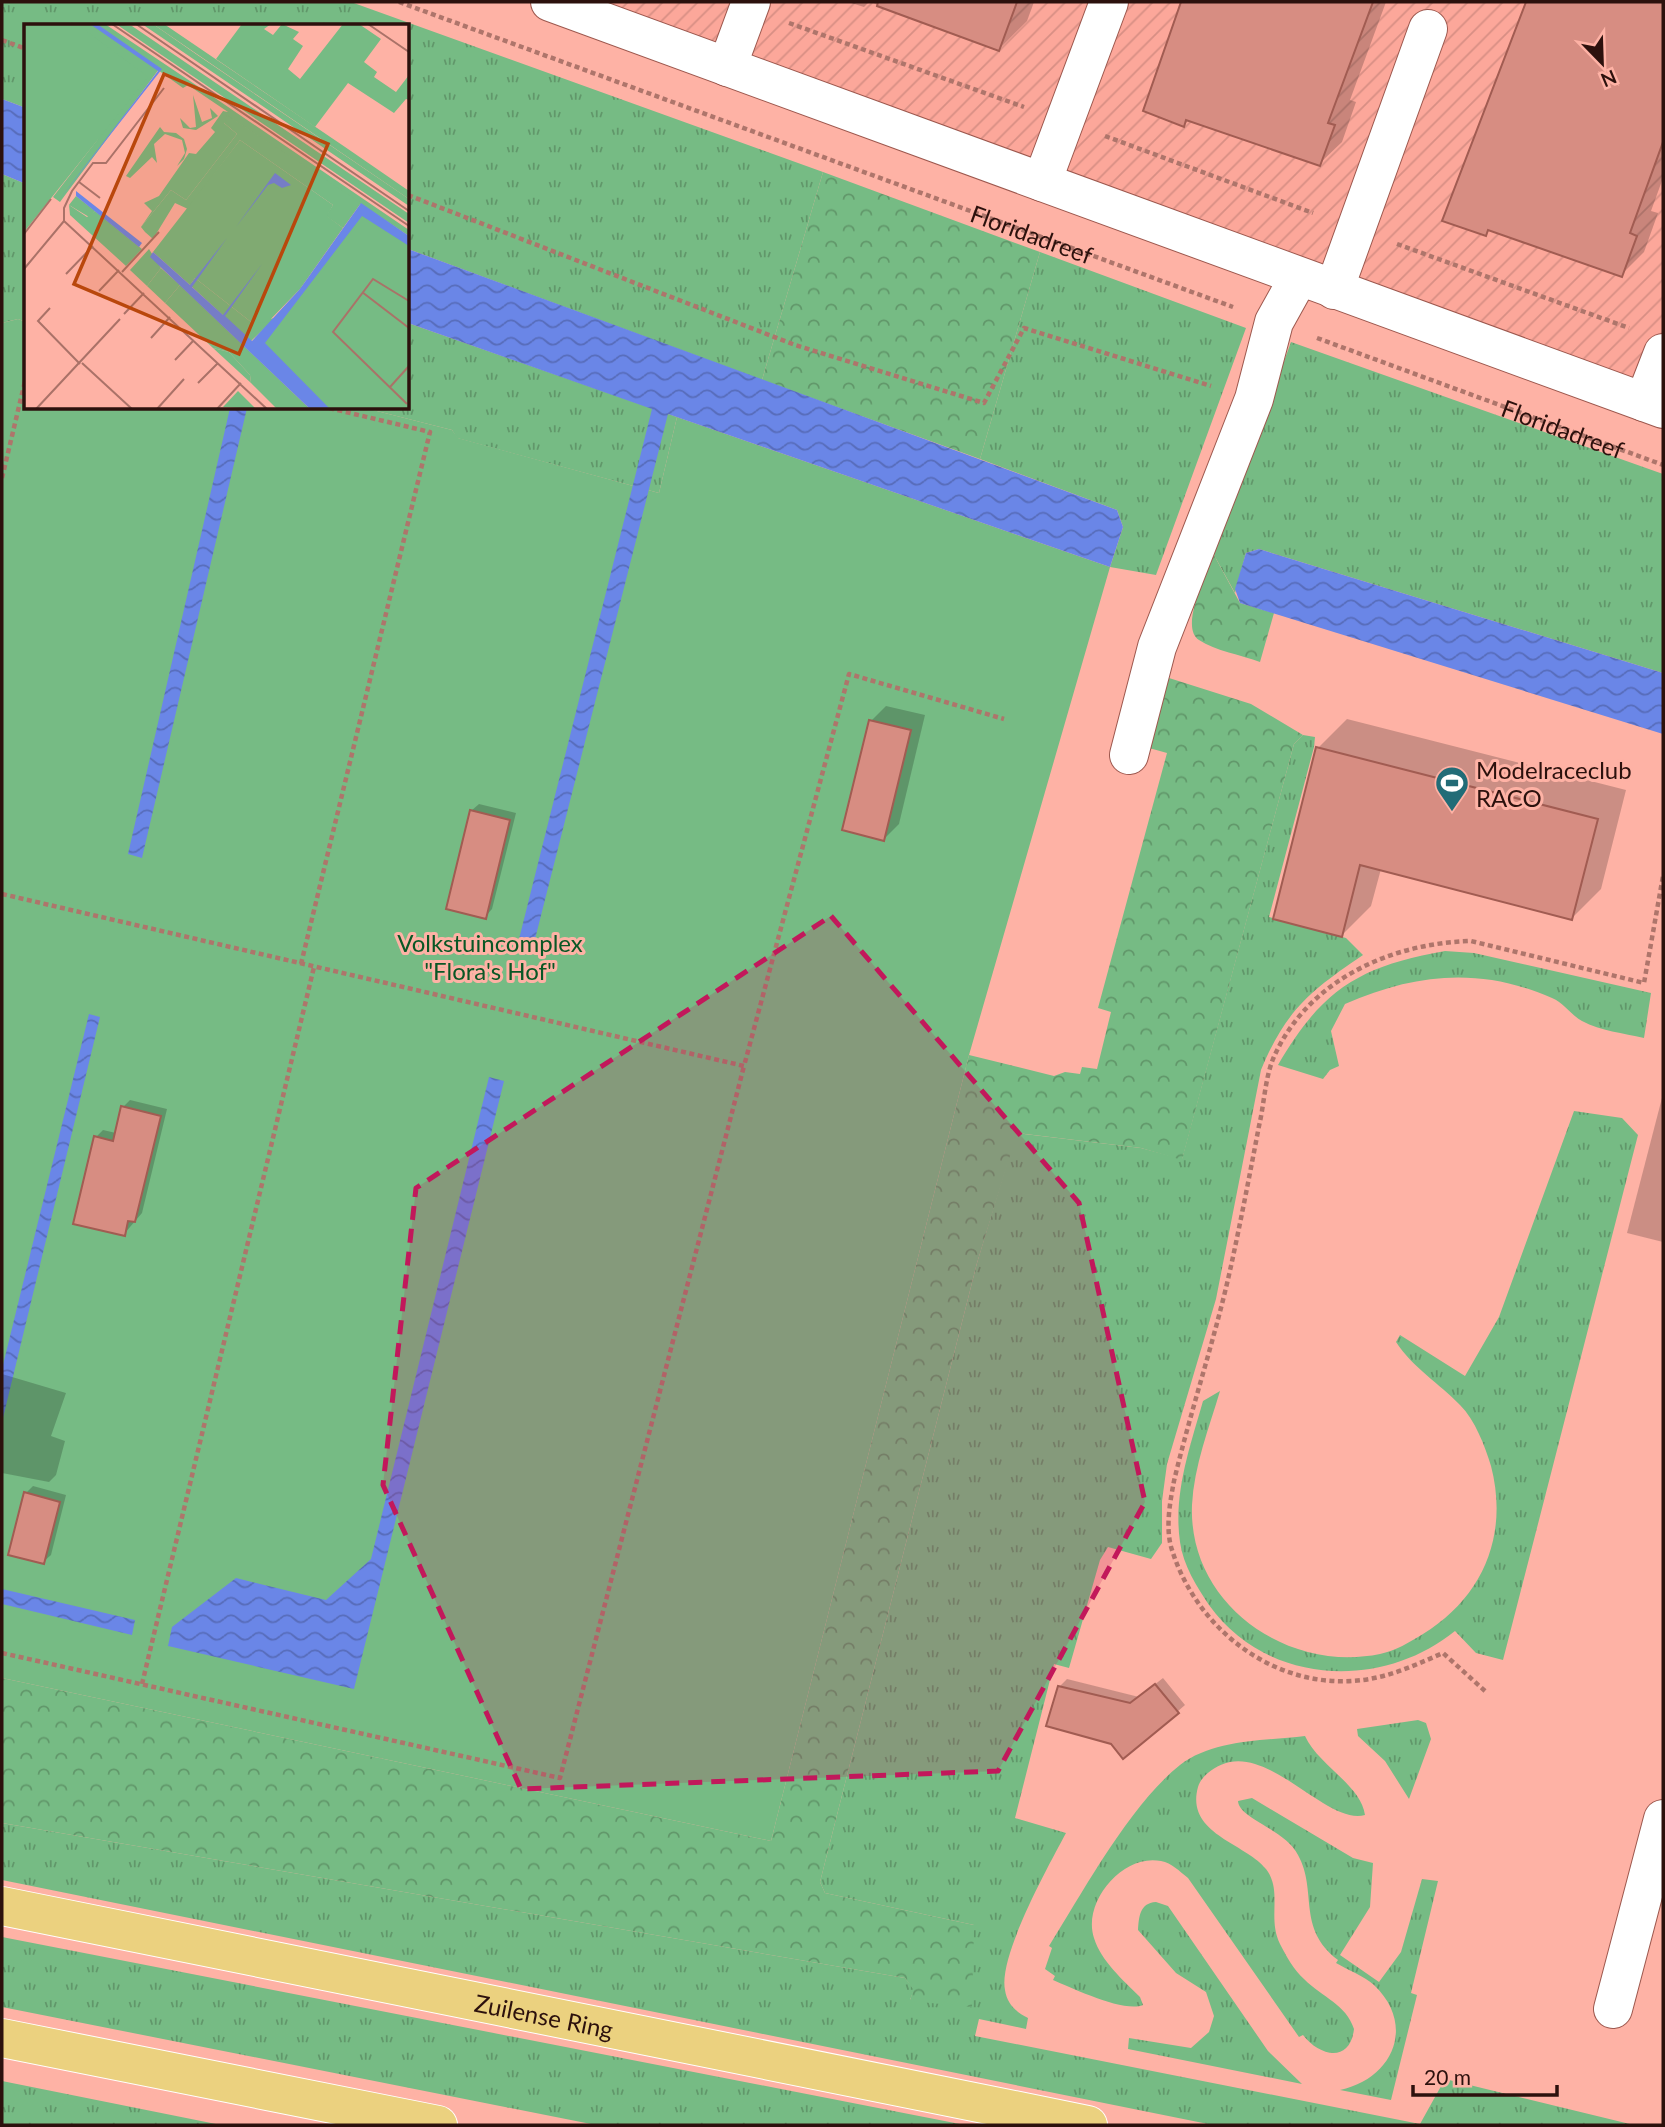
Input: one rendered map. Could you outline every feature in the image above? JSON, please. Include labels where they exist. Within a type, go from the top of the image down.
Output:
[{"type":"main road","name":"Zuilense Ring","points":[[2,1906],[1088,2125]]},
{"type":"main road","points":[[2,2038],[438,2125]]},
{"type":"street","points":[[550,2],[1654,406],[1650,342]]},
{"type":"street","points":[[1042,182],[1109,2]]},
{"type":"street","points":[[727,67],[750,5]]},
{"type":"street","points":[[1334,289],[1428,29]]},
{"type":"street","points":[[1129,755],[1157,647],[1254,399],[1274,322],[1299,277]]},
{"type":"street","points":[[1613,2009],[1663,1819]]},
{"type":"path","name":"Floridadreef","points":[[399,2],[1663,465]]},
{"type":"path","points":[[750,5],[1356,229],[1650,342]]},
{"type":"path","points":[[2,40],[24,48]]},
{"type":"path","points":[[410,196],[795,345],[984,403],[1024,328],[1254,399]]},
{"type":"path","points":[[2,478],[24,385]]},
{"type":"path","points":[[301,964],[429,432],[337,410]]},
{"type":"path","points":[[2,1653],[561,1778],[744,1066],[849,674],[1004,719]]},
{"type":"path","points":[[1485,1692],[1443,1653],[1388,1675],[1351,1681],[1297,1676],[1239,1647],[1194,1598],[1171,1548],[1169,1508],[1174,1481],[1224,1300],[1273,1059],[1294,1023],[1331,987],[1364,964],[1419,945],[1472,941],[1644,983],[1663,876]]},
{"type":"path","points":[[2,894],[744,1066]]},
{"type":"path","points":[[142,1684],[314,967]]},
{"type":"highlighted area","points":[[831,916],[1079,1203],[1145,1502],[998,1771],[521,1789],[383,1485],[416,1188]]},
{"type":"shaded area","points":[[536,2],[1663,2],[1663,414]]},
{"type":"green space","points":[[2,2],[351,2],[823,172],[762,380],[410,250],[410,24],[24,24],[24,107],[2,99]]},
{"type":"green space","points":[[823,172],[1040,252],[980,459],[762,380]]},
{"type":"green space","points":[[2,174],[24,183],[24,321],[18,319],[2,323]]},
{"type":"green space","points":[[1040,252],[1246,328],[1156,575],[1110,567],[1123,527],[1117,510],[980,459]]},
{"type":"green space","name":"Volkstuincomplex \"Flora's Hof\"","points":[[18,319],[24,321],[24,410],[373,410],[452,430],[458,438],[659,493],[677,417],[1110,567],[969,1055],[771,1841],[2,1678],[2,323]]},
{"type":"green space","points":[[410,324],[677,417],[659,493],[457,438],[452,430],[373,410],[410,410]]},
{"type":"green space","points":[[1291,342],[1663,474],[1663,673],[1259,549],[1246,553],[1235,593],[1214,555]]},
{"type":"green space","points":[[1214,555],[1240,603],[1274,613],[1260,662],[1213,647],[1199,640],[1194,633],[1192,624],[1196,600]]},
{"type":"green space","points":[[1169,678],[1251,704],[1303,735],[1294,744],[1182,1160],[1141,1148],[1017,1133],[977,1263],[820,1882],[825,1893],[974,1925],[972,2007],[910,2001],[913,1989],[905,1978],[2,1823],[2,1678],[771,1841],[969,1055],[1054,1076],[1065,1072],[1080,1074],[1082,1067],[1097,1069],[1111,1012],[1098,1008],[1167,753],[1142,746]]},
{"type":"green space","points":[[1303,735],[1315,737],[1314,747],[1269,917],[1346,938],[1363,955],[1314,991],[1290,1017],[1270,1049],[1261,1070],[1216,1299],[1167,1464],[1162,1501],[1162,1543],[1151,1559],[1108,1547],[1100,1560],[1069,1668],[1054,1664],[1015,1818],[1066,1833],[1017,1934],[1005,1975],[1008,1999],[1016,2010],[1028,2018],[1026,2029],[979,2019],[975,2036],[1420,2124],[1445,2079],[1634,2125],[1213,2125],[2,1880],[2,1823],[905,1978],[914,1989],[910,2000],[974,1925],[825,1893],[820,1882],[977,1263],[1016,1133],[1141,1148],[1182,1159],[1294,744]]},
{"type":"green space","points":[[1445,951],[1474,953],[1651,993],[1644,1038],[1589,1024],[1556,1000],[1526,988],[1500,981],[1448,978],[1397,986],[1345,1004],[1331,1031],[1339,1066],[1330,1070],[1323,1079],[1278,1065],[1311,1017],[1346,985],[1389,964]]},
{"type":"green space","points":[[1574,1111],[1622,1118],[1638,1135],[1503,1660],[1476,1653],[1455,1631],[1426,1650],[1393,1664],[1360,1670],[1326,1670],[1292,1664],[1261,1651],[1233,1632],[1209,1605],[1191,1575],[1182,1551],[1178,1524],[1181,1488],[1203,1401],[1220,1391],[1196,1476],[1192,1505],[1195,1541],[1207,1573],[1225,1601],[1250,1624],[1279,1641],[1311,1653],[1345,1657],[1391,1651],[1444,1619],[1476,1583],[1486,1562],[1493,1540],[1496,1492],[1489,1458],[1470,1418],[1452,1397],[1410,1360],[1396,1342],[1400,1335],[1465,1376],[1499,1317]]},
{"type":"green space","points":[[1418,1720],[1426,1723],[1431,1739],[1409,1799],[1385,1761],[1358,1736],[1357,1729]]},
{"type":"green space","points":[[1305,1736],[1319,1756],[1356,1794],[1365,1815],[1351,1815],[1335,1810],[1283,1777],[1248,1762],[1230,1762],[1211,1771],[1200,1782],[1196,1803],[1200,1816],[1209,1827],[1257,1860],[1271,1877],[1274,1886],[1276,1934],[1280,1944],[1300,1975],[1340,2007],[1350,2020],[1354,2029],[1347,2048],[1340,2052],[1325,2052],[1303,2035],[1299,2037],[1188,1878],[1172,1865],[1161,1861],[1147,1861],[1120,1872],[1100,1896],[1092,1924],[1094,1938],[1102,1955],[1140,1997],[1143,2005],[1134,2007],[1111,2003],[1053,1980],[1055,1976],[1045,1969],[1052,1948],[1049,1946],[1126,1825],[1161,1782],[1193,1756],[1208,1750],[1240,1743]]},
{"type":"green space","points":[[1252,1798],[1353,1858],[1373,1863],[1370,1907],[1340,1955],[1379,1982],[1401,1952],[1422,1879],[1438,1881],[1411,1993],[1417,1995],[1391,2100],[1340,2090],[1373,2075],[1385,2063],[1393,2049],[1396,2033],[1394,2017],[1387,2001],[1374,1985],[1336,1963],[1338,1960],[1325,1948],[1312,1922],[1307,1882],[1298,1855],[1283,1838],[1240,1807],[1238,1801]]},
{"type":"green space","points":[[1156,1902],[1168,1906],[1268,2051],[1302,2084],[1128,2049],[1129,2038],[1191,2048],[1209,2032],[1214,2016],[1206,1992],[1176,1973],[1138,1930],[1143,1908]]},
{"type":"green space","points":[[2,1937],[965,2125],[596,2125],[2,2007]]},
{"type":"green space","points":[[2,2081],[221,2125],[2,2125]]},
{"type":"water","points":[[2,99],[24,107],[24,183],[2,174]]},
{"type":"water","points":[[410,250],[1117,510],[1123,527],[1110,567],[668,414],[531,955],[516,951],[652,409],[410,324]]},
{"type":"water","points":[[230,410],[247,410],[142,858],[128,854]]},
{"type":"water","points":[[1259,549],[1663,673],[1663,734],[1240,603],[1235,589],[1246,553]]},
{"type":"water","points":[[89,1014],[100,1017],[2,1422],[2,1369]]},
{"type":"water","points":[[489,1077],[504,1081],[354,1689],[168,1646],[172,1627],[236,1578],[326,1600],[371,1559]]},
{"type":"water","points":[[2,1589],[135,1620],[132,1635],[2,1604]]},
{"type":"building","points":[[878,2],[1017,2],[999,51],[877,6]]},
{"type":"building","points":[[1181,2],[1373,2],[1328,123],[1335,125],[1320,166],[1186,120],[1184,127],[1143,111]]},
{"type":"building","points":[[1526,2],[1663,2],[1663,142],[1630,233],[1637,236],[1622,277],[1488,230],[1486,236],[1442,221]]},
{"type":"building","points":[[869,720],[911,730],[884,841],[842,830]]},
{"type":"building","points":[[1316,747],[1598,819],[1572,920],[1360,865],[1342,937],[1273,919]]},
{"type":"building","points":[[470,810],[510,820],[486,919],[446,909]]},
{"type":"building","points":[[121,1106],[161,1116],[135,1222],[128,1221],[125,1236],[73,1224],[94,1136],[113,1141]]},
{"type":"building","points":[[24,1492],[60,1502],[44,1564],[8,1555]]},
{"type":"building","points":[[1155,1684],[1179,1713],[1123,1759],[1111,1744],[1046,1726],[1058,1686],[1130,1703]]},
{"type":"place","name":"Modelraceclub RACO","points":[[1452,813]]}]
